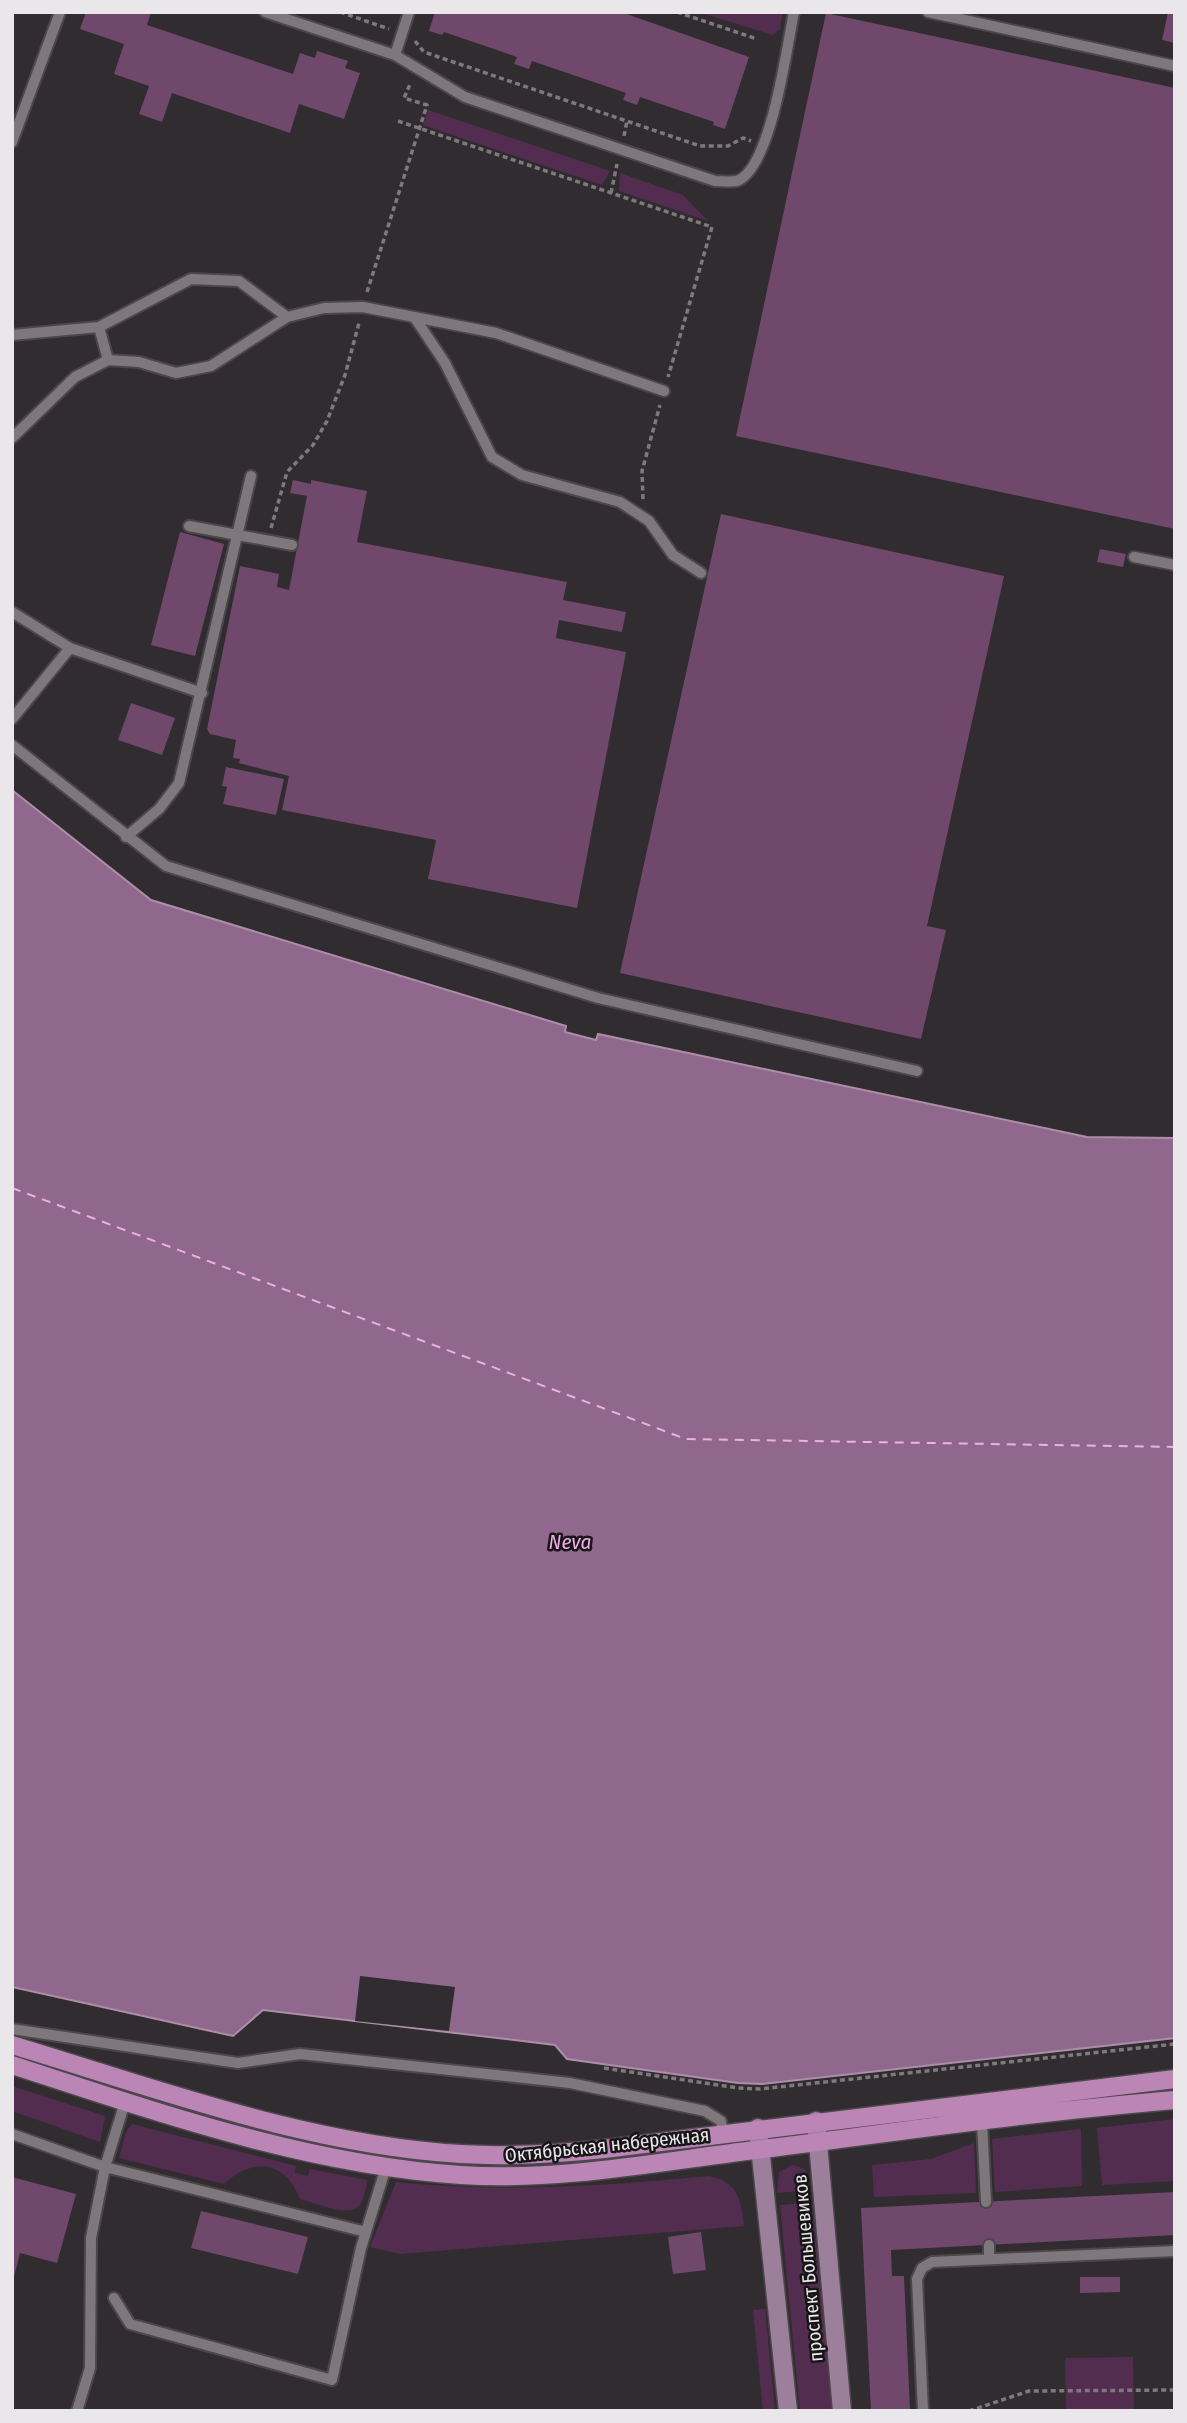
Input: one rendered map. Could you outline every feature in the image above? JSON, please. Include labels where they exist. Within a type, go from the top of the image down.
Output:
[{"type":"main road","name":"Октябрьская набережная","points":[[12,2045],[283,2124],[400,2147],[460,2154],[556,2154],[1175,2079]]},
{"type":"main road","name":"Октябрьская набережная","points":[[12,2065],[125,2102],[313,2153],[386,2167],[460,2175],[520,2176],[607,2169],[1175,2100]]},
{"type":"main road","name":"проспект Большевиков","points":[[816,2121],[842,2411]]},
{"type":"main road","name":"проспект Большевиков","points":[[758,2129],[788,2411]]},
{"type":"lane","points":[[12,142],[60,12]]},
{"type":"lane","points":[[265,12],[395,55],[466,97],[715,181],[738,180],[752,168],[763,145],[794,12]]},
{"type":"lane","points":[[395,55],[409,12]]},
{"type":"lane","points":[[928,12],[1175,66]]},
{"type":"lane","points":[[12,335],[99,327],[191,279],[239,281],[287,317]]},
{"type":"lane","points":[[12,438],[75,377],[108,360],[139,362],[176,373],[211,366],[287,317],[324,308],[363,307],[496,333],[664,391]]},
{"type":"lane","points":[[415,318],[445,363],[492,457],[522,475],[620,502],[649,522],[673,555],[701,573]]},
{"type":"lane","points":[[99,327],[108,360]]},
{"type":"lane","points":[[126,837],[159,809],[179,783],[251,476]]},
{"type":"lane","points":[[189,526],[292,545]]},
{"type":"lane","points":[[1134,557],[1175,565]]},
{"type":"lane","points":[[12,612],[70,648],[202,693]]},
{"type":"lane","points":[[12,719],[70,648]]},
{"type":"lane","points":[[12,745],[166,866],[598,998],[917,1070]]},
{"type":"lane","points":[[12,2029],[238,2063],[300,2054],[570,2083],[705,2111],[721,2121],[723,2133]]},
{"type":"lane","points":[[77,2411],[90,2368],[91,2238],[104,2167],[125,2102]]},
{"type":"lane","points":[[982,2122],[986,2202]]},
{"type":"lane","points":[[12,2134],[104,2167],[366,2232]]},
{"type":"lane","points":[[114,2298],[130,2324],[332,2380],[366,2232],[386,2167]]},
{"type":"lane","points":[[989,2245],[989,2259]]},
{"type":"lane","points":[[923,2411],[917,2279],[922,2268],[932,2262],[1175,2251]]},
{"type":"path","points":[[341,12],[413,38],[424,52],[700,146],[728,146],[743,138],[763,145]]},
{"type":"path","points":[[677,12],[757,39]]},
{"type":"path","points":[[398,121],[712,227],[642,471],[641,486],[649,522]]},
{"type":"path","points":[[604,2068],[760,2089],[1175,2043]]},
{"type":"path","points":[[969,2411],[1029,2391],[1175,2390]]},
{"type":"shaded area","points":[[698,12],[783,12],[780,29],[773,35]]},
{"type":"shaded area","points":[[428,110],[610,171],[602,185],[423,125]]},
{"type":"shaded area","points":[[620,173],[683,195],[708,221],[619,191]]},
{"type":"shaded area","points":[[12,2086],[105,2116],[100,2142],[12,2111]]},
{"type":"shaded area","points":[[1175,2119],[1175,2181],[1102,2185],[1097,2128]]},
{"type":"shaded area","points":[[132,2124],[296,2166],[295,2173],[308,2176],[310,2169],[368,2180],[363,2198],[354,2209],[339,2210],[300,2199],[286,2176],[267,2167],[246,2169],[224,2184],[119,2158],[126,2132]]},
{"type":"shaded area","points":[[1081,2129],[1082,2186],[995,2192],[992,2139]]},
{"type":"shaded area","points":[[974,2143],[976,2193],[874,2197],[872,2165],[931,2159]]},
{"type":"shaded area","points":[[792,2165],[805,2169],[810,2190],[777,2193],[779,2172]]},
{"type":"shaded area","points":[[709,2176],[732,2187],[739,2200],[744,2226],[400,2254],[370,2247],[396,2182],[513,2188],[631,2183]]},
{"type":"shaded area","points":[[812,2202],[832,2411],[800,2411],[780,2205]]},
{"type":"shaded area","points":[[765,2309],[775,2411],[763,2411],[753,2310]]},
{"type":"shaded area","points":[[1133,2357],[1134,2410],[1066,2411],[1065,2358]]},
{"type":"water","name":"Neva","points":[[12,790],[151,900],[566,1026],[565,1032],[596,1040],[598,1034],[1087,1137],[1175,1138],[1175,2038],[762,2084],[738,2083],[567,2059],[555,2045],[263,2010],[233,2036],[12,1987]]},
{"type":"pier","points":[[360,1976],[455,1987],[449,2031],[355,2021]]},
{"type":"building","points":[[86,12],[151,12],[147,25],[293,74],[300,53],[315,58],[317,51],[348,61],[345,68],[360,73],[344,119],[299,104],[290,133],[172,93],[162,122],[139,114],[149,86],[114,74],[124,44],[80,29]]},
{"type":"building","points":[[435,12],[621,12],[749,57],[725,129],[713,125],[714,122],[640,97],[637,105],[623,100],[626,93],[532,61],[529,69],[514,64],[517,57],[444,32],[442,35],[429,31]]},
{"type":"building","points":[[1168,12],[1175,12],[1175,43],[1162,40]]},
{"type":"building","points":[[826,13],[1175,88],[1175,529],[736,436]]},
{"type":"building","points":[[293,480],[311,484],[311,480],[367,491],[357,542],[567,582],[563,600],[626,612],[622,632],[559,620],[556,638],[626,652],[577,908],[428,879],[436,840],[282,810],[289,776],[239,763],[240,759],[233,758],[236,740],[210,734],[207,729],[240,566],[279,574],[277,587],[289,590],[307,496],[290,493]]},
{"type":"building","points":[[721,514],[1004,576],[927,926],[946,930],[921,1039],[620,973]]},
{"type":"building","points":[[180,532],[224,544],[195,656],[151,645]]},
{"type":"building","points":[[1100,549],[1126,554],[1123,567],[1097,562]]},
{"type":"building","points":[[131,703],[175,718],[162,755],[118,740]]},
{"type":"building","points":[[226,767],[284,779],[276,815],[223,804],[227,787],[222,786]]},
{"type":"building","points":[[12,2177],[76,2194],[57,2263],[20,2253],[13,2281]]},
{"type":"building","points":[[1175,2192],[1175,2235],[891,2250],[892,2276],[904,2276],[910,2411],[871,2411],[861,2208]]},
{"type":"building","points":[[201,2211],[308,2237],[298,2274],[191,2248]]},
{"type":"building","points":[[701,2232],[706,2270],[673,2274],[668,2237]]},
{"type":"building","points":[[1080,2277],[1120,2277],[1120,2292],[1080,2293]]},
{"type":"ferry route","points":[[12,1188],[686,1439],[1175,1447]]}]
